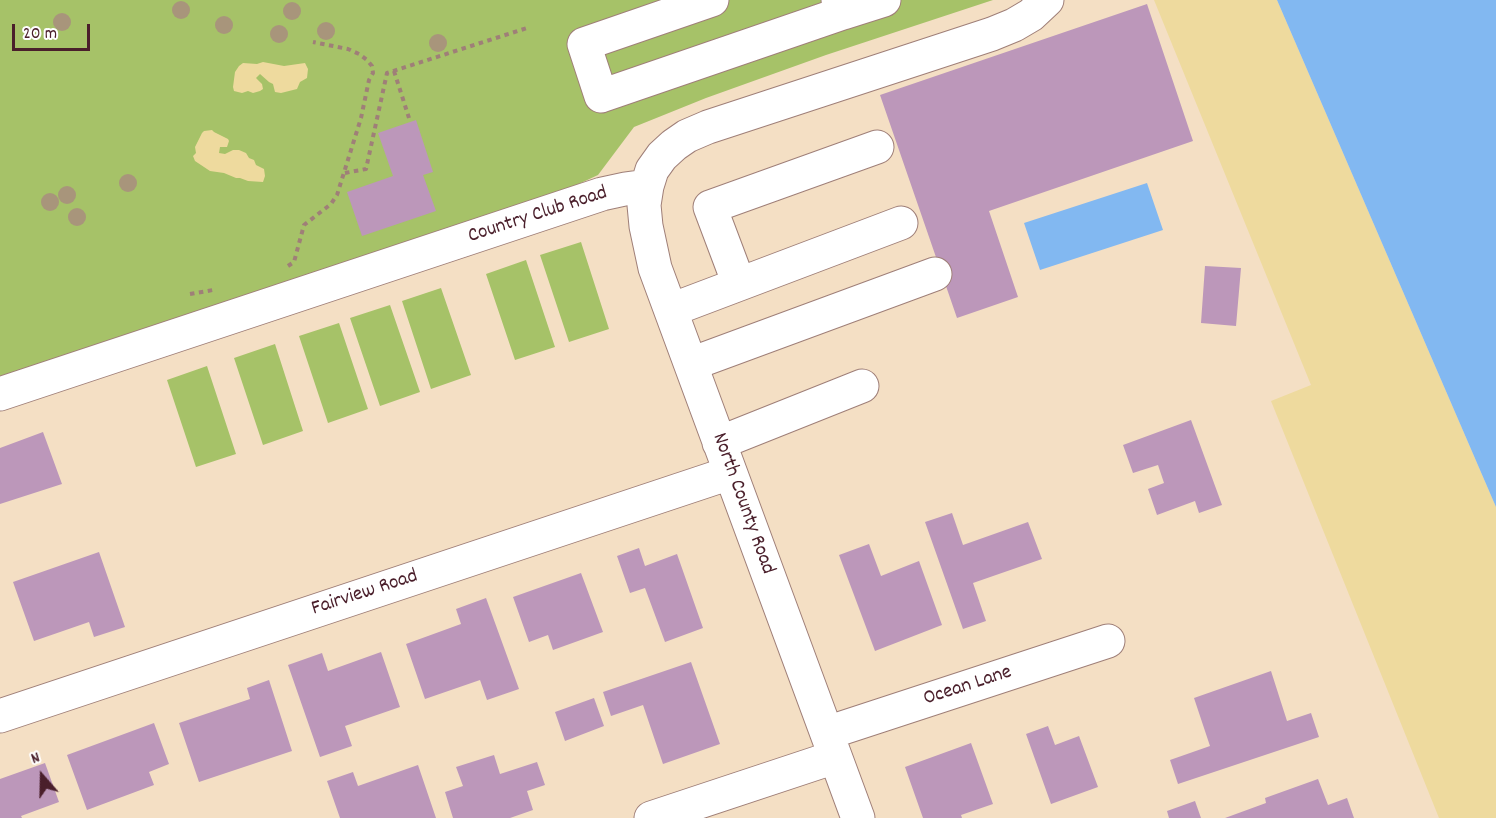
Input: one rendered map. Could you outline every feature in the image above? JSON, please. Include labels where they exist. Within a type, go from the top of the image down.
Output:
[{"type":"street","points":[[712,0],[584,44],[601,96],[841,7],[884,0]]},
{"type":"street","points":[[647,186],[652,170],[662,156],[687,136],[708,127],[992,34],[1031,15],[1047,0]]},
{"type":"street","points":[[740,284],[710,207],[878,147]]},
{"type":"street","name":"North County Road","points":[[647,186],[644,205],[646,226],[655,268],[858,818]]},
{"type":"street","name":"Country Club Road","points":[[0,394],[602,194],[647,186]]},
{"type":"street","points":[[671,310],[901,223]]},
{"type":"street","points":[[691,364],[934,274]]},
{"type":"street","points":[[719,442],[862,386]]},
{"type":"street","name":"Fairview Road","points":[[0,716],[730,473]]},
{"type":"street","name":"Ocean Lane","points":[[651,818],[831,745],[1108,641]]},
{"type":"path","points":[[344,173],[366,168],[387,73],[526,28]]},
{"type":"path","points":[[282,271],[294,262],[304,225],[331,204],[337,195],[361,118],[369,80],[373,73],[372,66],[359,54],[348,49],[313,42]]},
{"type":"path","points":[[394,71],[409,118]]},
{"type":"path","points":[[190,294],[214,290]]},
{"type":"green space","points":[[0,0],[993,0],[826,55],[706,98],[634,127],[598,175],[540,202],[0,377]]},
{"type":"green space","points":[[581,242],[609,329],[569,342],[540,255]]},
{"type":"green space","points":[[526,260],[555,347],[515,360],[486,274]]},
{"type":"green space","points":[[441,288],[471,375],[431,389],[402,301]]},
{"type":"green space","points":[[390,305],[420,392],[380,406],[350,318]]},
{"type":"green space","points":[[339,323],[368,409],[328,423],[299,336]]},
{"type":"green space","points":[[275,344],[303,431],[263,445],[234,358]]},
{"type":"green space","points":[[207,366],[236,454],[196,467],[167,380]]},
{"type":"sand","points":[[1154,0],[1277,0],[1496,507],[1496,818],[1439,818],[1271,401],[1311,385]]},
{"type":"sand","points":[[263,62],[284,66],[305,63],[308,69],[307,78],[300,82],[297,89],[281,93],[275,92],[273,84],[260,74],[256,78],[262,84],[263,89],[260,91],[242,93],[234,91],[235,72],[239,66],[243,63]]},
{"type":"sand","points":[[212,130],[229,141],[227,147],[220,147],[219,153],[225,154],[239,150],[246,153],[256,165],[264,169],[263,182],[248,181],[210,171],[195,161],[193,156],[196,153],[195,147],[202,133]]},
{"type":"water","points":[[1277,0],[1496,0],[1496,507]]},
{"type":"water","points":[[1147,183],[1163,230],[1040,270],[1024,223]]},
{"type":"building","points":[[1147,4],[1193,141],[989,211],[1018,297],[957,318],[880,95]]},
{"type":"building","points":[[416,120],[433,172],[423,175],[436,211],[362,236],[347,192],[393,176],[378,133]]},
{"type":"building","points":[[1205,266],[1241,268],[1236,326],[1201,323]]},
{"type":"building","points":[[1191,420],[1222,505],[1199,513],[1195,501],[1157,515],[1148,489],[1164,483],[1158,465],[1133,473],[1123,445]]},
{"type":"building","points":[[43,432],[62,484],[0,504],[0,448]]},
{"type":"building","points":[[952,513],[963,545],[1028,522],[1042,559],[973,583],[986,621],[963,629],[925,522]]},
{"type":"building","points":[[869,544],[881,576],[919,561],[942,625],[875,651],[839,555]]},
{"type":"building","points":[[639,548],[645,566],[677,554],[703,628],[665,642],[645,588],[630,593],[617,556]]},
{"type":"building","points":[[99,552],[125,627],[94,637],[89,622],[34,641],[13,582]]},
{"type":"building","points":[[581,573],[603,632],[553,650],[548,635],[529,642],[513,597]]},
{"type":"building","points":[[486,598],[519,689],[487,700],[480,680],[425,699],[406,644],[461,624],[456,609]]},
{"type":"building","points":[[381,652],[400,707],[345,726],[352,746],[320,757],[288,665],[322,653],[328,671]]},
{"type":"building","points":[[691,662],[720,744],[663,764],[643,705],[611,716],[603,692]]},
{"type":"building","points":[[1271,671],[1287,721],[1311,713],[1319,737],[1178,784],[1170,760],[1210,746],[1194,698]]},
{"type":"building","points":[[269,680],[292,751],[199,782],[179,723],[250,699],[247,688]]},
{"type":"building","points":[[594,698],[604,726],[565,741],[555,712]]},
{"type":"building","points":[[154,723],[169,764],[149,772],[154,785],[87,810],[67,755]]},
{"type":"building","points":[[1048,726],[1055,745],[1079,736],[1098,787],[1051,804],[1026,734]]},
{"type":"building","points":[[971,743],[993,804],[961,815],[962,818],[923,818],[905,767]]},
{"type":"building","points":[[494,755],[500,774],[537,762],[545,785],[527,791],[533,810],[510,818],[453,818],[445,792],[463,786],[456,767]]},
{"type":"building","points":[[45,763],[59,802],[21,816],[22,818],[0,818],[0,779]]},
{"type":"building","points":[[418,765],[436,818],[340,818],[327,781],[353,772],[358,786]]},
{"type":"building","points":[[1318,779],[1328,805],[1347,798],[1354,818],[1225,818],[1266,803],[1265,798]]},
{"type":"building","points":[[1195,801],[1201,818],[1169,818],[1167,811]]}]
